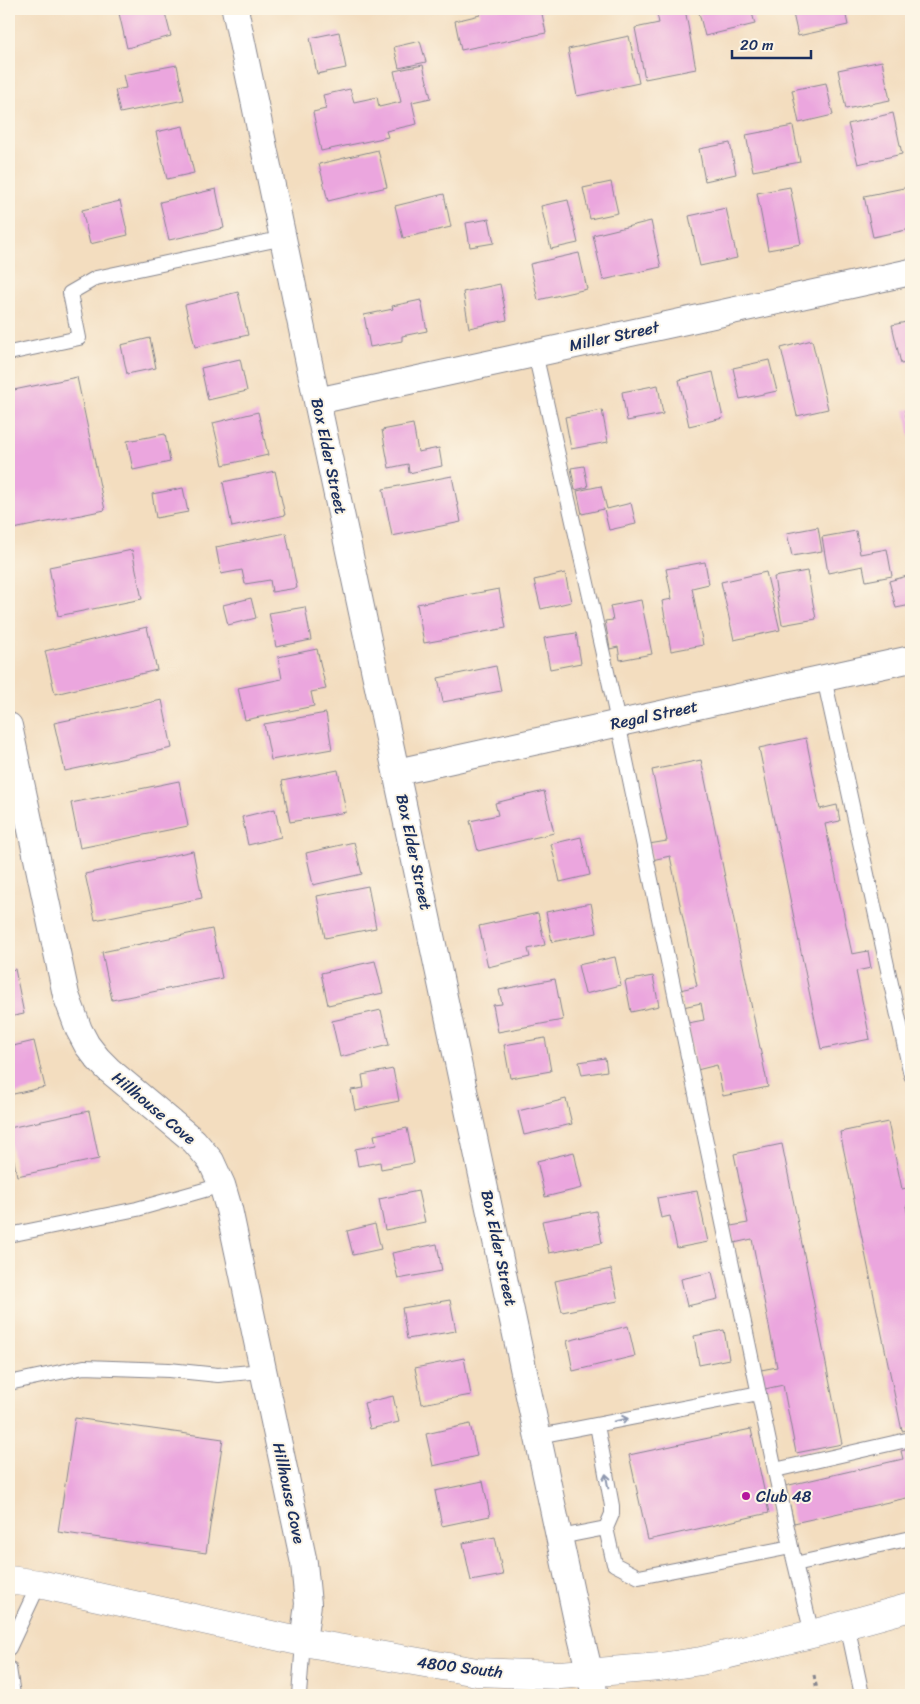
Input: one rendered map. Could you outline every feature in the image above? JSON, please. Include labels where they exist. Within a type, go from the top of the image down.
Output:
[{"type":"street","name":"Box Elder Street","points":[[235,9],[317,401],[592,1684]]},
{"type":"street","name":"Miller Street","points":[[317,401],[911,272]]},
{"type":"street","name":"Regal Street","points":[[397,772],[911,659]]},
{"type":"street","name":"Hillhouse Cove","points":[[9,726],[66,995],[79,1030],[87,1045],[109,1070],[194,1141],[211,1161],[222,1185],[229,1209],[305,1570],[308,1604],[303,1642]]},
{"type":"street","name":"4800 South","points":[[9,1580],[39,1584],[303,1642],[477,1672],[560,1674],[592,1684],[660,1667],[701,1661],[911,1607]]},
{"type":"lane","points":[[9,353],[78,338],[70,293],[96,278],[284,238]]},
{"type":"lane","points":[[535,353],[618,723],[791,1547],[812,1634]]},
{"type":"lane","points":[[824,678],[911,1075]]},
{"type":"lane","points":[[9,1235],[137,1209],[222,1185]]},
{"type":"lane","points":[[9,1383],[84,1367],[169,1370],[218,1375],[263,1371]]},
{"type":"lane","points":[[539,1436],[759,1393]]},
{"type":"lane","points":[[597,1425],[612,1506],[612,1514],[606,1528],[614,1564],[639,1577],[791,1547]]},
{"type":"lane","points":[[775,1470],[911,1439]]},
{"type":"lane","points":[[560,1537],[606,1528]]},
{"type":"lane","points":[[795,1564],[907,1539]]},
{"type":"lane","points":[[9,1648],[39,1584]]},
{"type":"lane","points":[[847,1624],[862,1695]]},
{"type":"lane","points":[[299,1695],[303,1642]]},
{"type":"lane","points":[[9,1668],[13,1695]]},
{"type":"path","points":[[814,1675],[818,1695]]},
{"type":"building","points":[[118,9],[164,9],[171,36],[127,48]]},
{"type":"building","points":[[479,9],[541,9],[546,33],[461,50],[455,21],[480,15]]},
{"type":"building","points":[[685,9],[696,69],[645,79],[635,28],[659,23],[657,14]]},
{"type":"building","points":[[698,9],[751,9],[755,24],[705,36]]},
{"type":"building","points":[[792,9],[851,10],[845,11],[848,25],[798,36]]},
{"type":"building","points":[[339,32],[346,68],[317,74],[310,38]]},
{"type":"building","points":[[629,36],[639,83],[577,96],[568,49]]},
{"type":"building","points":[[420,41],[426,62],[399,68],[394,47]]},
{"type":"building","points":[[882,61],[890,100],[846,109],[838,70]]},
{"type":"building","points":[[177,65],[184,100],[120,113],[115,90],[126,88],[123,75]]},
{"type":"building","points":[[423,65],[431,98],[412,102],[417,124],[386,131],[388,137],[321,151],[313,112],[326,109],[323,95],[350,89],[354,102],[377,97],[379,107],[401,102],[394,71]]},
{"type":"building","points":[[826,83],[833,115],[799,123],[792,90]]},
{"type":"building","points":[[893,113],[902,154],[858,164],[848,124]]},
{"type":"building","points":[[183,126],[194,173],[167,179],[156,132]]},
{"type":"building","points":[[793,126],[800,162],[753,171],[746,135]]},
{"type":"building","points":[[730,143],[736,174],[705,181],[699,149]]},
{"type":"building","points":[[378,150],[387,187],[328,201],[319,164]]},
{"type":"building","points":[[611,182],[618,213],[590,219],[583,188]]},
{"type":"building","points":[[790,187],[801,244],[768,250],[757,193]]},
{"type":"building","points":[[909,187],[911,229],[873,237],[864,196]]},
{"type":"building","points":[[216,189],[224,228],[169,240],[160,202]]},
{"type":"building","points":[[444,194],[451,227],[403,238],[395,206]]},
{"type":"building","points":[[568,200],[578,243],[551,249],[541,206]]},
{"type":"building","points":[[120,201],[128,235],[90,244],[82,210]]},
{"type":"building","points":[[726,208],[737,258],[700,266],[689,216]]},
{"type":"building","points":[[489,219],[494,243],[470,247],[466,223]]},
{"type":"building","points":[[651,221],[661,267],[603,280],[593,235]]},
{"type":"building","points":[[579,253],[587,289],[538,300],[530,264]]},
{"type":"building","points":[[500,284],[507,320],[469,328],[463,292]]},
{"type":"building","points":[[238,292],[248,335],[195,347],[185,305]]},
{"type":"building","points":[[421,300],[427,331],[402,336],[402,341],[370,347],[364,315],[393,309],[392,306]]},
{"type":"building","points":[[911,321],[911,362],[901,364],[892,325]]},
{"type":"building","points":[[150,338],[156,368],[127,374],[121,345]]},
{"type":"building","points":[[812,340],[828,409],[797,416],[781,348]]},
{"type":"building","points":[[240,359],[247,391],[208,400],[201,368]]},
{"type":"building","points":[[769,360],[777,391],[740,399],[733,368]]},
{"type":"building","points":[[713,372],[723,418],[689,426],[679,380]]},
{"type":"building","points":[[77,377],[105,510],[9,530],[9,391]]},
{"type":"building","points":[[658,385],[663,414],[627,421],[622,392]]},
{"type":"building","points":[[911,409],[911,438],[910,438],[905,410]]},
{"type":"building","points":[[602,410],[608,442],[571,449],[565,417]]},
{"type":"building","points":[[258,412],[268,455],[223,465],[213,423]]},
{"type":"building","points":[[413,424],[418,452],[439,448],[442,466],[409,473],[408,464],[389,468],[382,430]]},
{"type":"building","points":[[165,434],[170,462],[133,470],[127,441]]},
{"type":"building","points":[[584,466],[588,487],[575,490],[571,468]]},
{"type":"building","points":[[275,471],[285,515],[232,527],[223,482]]},
{"type":"building","points":[[452,476],[461,522],[392,536],[383,489]]},
{"type":"building","points":[[601,486],[607,509],[631,503],[636,524],[609,530],[604,509],[582,514],[577,491]]},
{"type":"building","points":[[183,488],[188,512],[156,518],[152,494]]},
{"type":"building","points":[[818,527],[822,551],[792,556],[787,533]]},
{"type":"building","points":[[856,531],[860,554],[887,549],[892,576],[866,581],[863,566],[828,573],[822,537]]},
{"type":"building","points":[[286,533],[297,588],[272,592],[270,580],[245,584],[242,570],[221,574],[216,547]]},
{"type":"building","points":[[132,550],[142,599],[58,616],[49,567]]},
{"type":"building","points":[[705,562],[709,584],[692,588],[703,645],[671,651],[662,601],[672,599],[666,569]]},
{"type":"building","points":[[807,571],[816,619],[782,625],[774,577]]},
{"type":"building","points":[[766,572],[780,630],[734,640],[721,582]]},
{"type":"building","points":[[565,573],[571,602],[541,609],[534,580]]},
{"type":"building","points":[[911,575],[911,605],[896,608],[889,581]]},
{"type":"building","points":[[499,589],[506,628],[424,643],[417,604]]},
{"type":"building","points":[[251,598],[256,618],[228,625],[223,605]]},
{"type":"building","points":[[641,600],[652,654],[620,660],[618,647],[610,649],[605,621],[613,620],[610,606]]},
{"type":"building","points":[[305,607],[311,640],[276,647],[269,613]]},
{"type":"building","points":[[147,627],[157,670],[55,694],[45,651]]},
{"type":"building","points":[[576,633],[581,663],[550,669],[544,638]]},
{"type":"building","points":[[317,649],[326,689],[311,692],[314,706],[245,720],[238,688],[282,679],[278,657]]},
{"type":"building","points":[[496,666],[501,691],[443,702],[438,678]]},
{"type":"building","points":[[162,700],[172,748],[65,771],[54,723]]},
{"type":"building","points":[[326,713],[332,749],[271,760],[264,724]]},
{"type":"building","points":[[806,738],[820,809],[837,805],[840,821],[825,824],[852,954],[868,951],[871,968],[856,971],[870,1039],[821,1049],[759,748]]},
{"type":"building","points":[[701,760],[768,1087],[723,1096],[717,1065],[697,1070],[688,1023],[704,1020],[701,1003],[683,1007],[680,990],[697,986],[670,856],[652,860],[649,844],[667,841],[652,770]]},
{"type":"building","points":[[338,770],[346,812],[290,822],[282,781]]},
{"type":"building","points":[[179,781],[188,826],[80,848],[71,803]]},
{"type":"building","points":[[544,791],[554,833],[478,851],[470,821],[498,815],[495,803]]},
{"type":"building","points":[[275,809],[281,837],[248,845],[242,817]]},
{"type":"building","points":[[581,837],[590,875],[560,882],[551,844]]},
{"type":"building","points":[[354,842],[362,874],[313,885],[306,853]]},
{"type":"building","points":[[193,851],[202,898],[95,920],[85,874]]},
{"type":"building","points":[[368,886],[376,928],[325,938],[317,896]]},
{"type":"building","points":[[591,903],[597,933],[552,942],[546,912]]},
{"type":"building","points":[[538,913],[545,945],[528,949],[530,957],[488,967],[479,926]]},
{"type":"building","points":[[212,929],[222,978],[112,1000],[102,952]]},
{"type":"building","points":[[615,957],[621,985],[585,994],[578,965]]},
{"type":"building","points":[[375,961],[383,993],[328,1005],[321,973]]},
{"type":"building","points":[[15,969],[24,1014],[9,1017],[9,971]]},
{"type":"building","points":[[653,976],[659,1006],[631,1012],[625,981]]},
{"type":"building","points":[[555,979],[563,1020],[498,1032],[493,1005],[502,1004],[499,990]]},
{"type":"building","points":[[381,1010],[389,1045],[340,1057],[332,1021]]},
{"type":"building","points":[[545,1038],[551,1071],[510,1078],[504,1045]]},
{"type":"building","points":[[34,1041],[45,1087],[9,1095],[9,1047]]},
{"type":"building","points":[[605,1058],[607,1071],[582,1075],[579,1062]]},
{"type":"building","points":[[393,1069],[399,1101],[355,1110],[351,1090],[364,1088],[362,1075]]},
{"type":"building","points":[[566,1099],[572,1124],[524,1135],[518,1111]]},
{"type":"building","points":[[89,1111],[99,1159],[17,1176],[9,1128]]},
{"type":"building","points":[[888,1122],[902,1189],[911,1187],[911,1205],[906,1206],[911,1232],[911,1429],[902,1431],[840,1132]]},
{"type":"building","points":[[407,1128],[414,1163],[381,1169],[380,1162],[358,1166],[355,1149],[376,1145],[374,1135]]},
{"type":"building","points":[[782,1144],[842,1444],[796,1453],[783,1385],[765,1389],[761,1370],[777,1367],[752,1239],[734,1243],[731,1226],[748,1223],[734,1154]]},
{"type":"building","points":[[574,1152],[582,1188],[545,1197],[537,1161]]},
{"type":"building","points":[[418,1191],[425,1222],[385,1230],[379,1199]]},
{"type":"building","points":[[697,1191],[708,1242],[677,1248],[670,1216],[661,1218],[657,1198]]},
{"type":"building","points":[[596,1211],[602,1243],[549,1253],[542,1221]]},
{"type":"building","points":[[375,1224],[381,1249],[353,1255],[347,1231]]},
{"type":"building","points":[[437,1244],[442,1271],[398,1279],[392,1253]]},
{"type":"building","points":[[611,1269],[618,1301],[562,1312],[555,1281]]},
{"type":"building","points":[[712,1272],[718,1299],[687,1306],[681,1279]]},
{"type":"building","points":[[450,1300],[456,1331],[407,1339],[402,1308]]},
{"type":"building","points":[[628,1326],[635,1356],[573,1371],[567,1341]]},
{"type":"building","points":[[724,1330],[729,1359],[699,1365],[694,1336]]},
{"type":"building","points":[[464,1358],[471,1395],[422,1404],[415,1368]]},
{"type":"building","points":[[393,1396],[399,1422],[370,1429],[364,1403]]},
{"type":"building","points":[[75,1418],[223,1439],[206,1553],[58,1532]]},
{"type":"building","points":[[470,1424],[477,1456],[433,1466],[426,1434]]},
{"type":"building","points":[[751,1429],[769,1513],[648,1540],[629,1455]]},
{"type":"building","points":[[911,1448],[911,1497],[794,1523],[785,1486],[903,1459],[901,1451]]},
{"type":"building","points":[[483,1481],[490,1516],[442,1526],[435,1491]]},
{"type":"building","points":[[495,1537],[503,1575],[471,1581],[463,1543]]},
{"type":"place","name":"Club 48","points":[[746,1496]]}]
